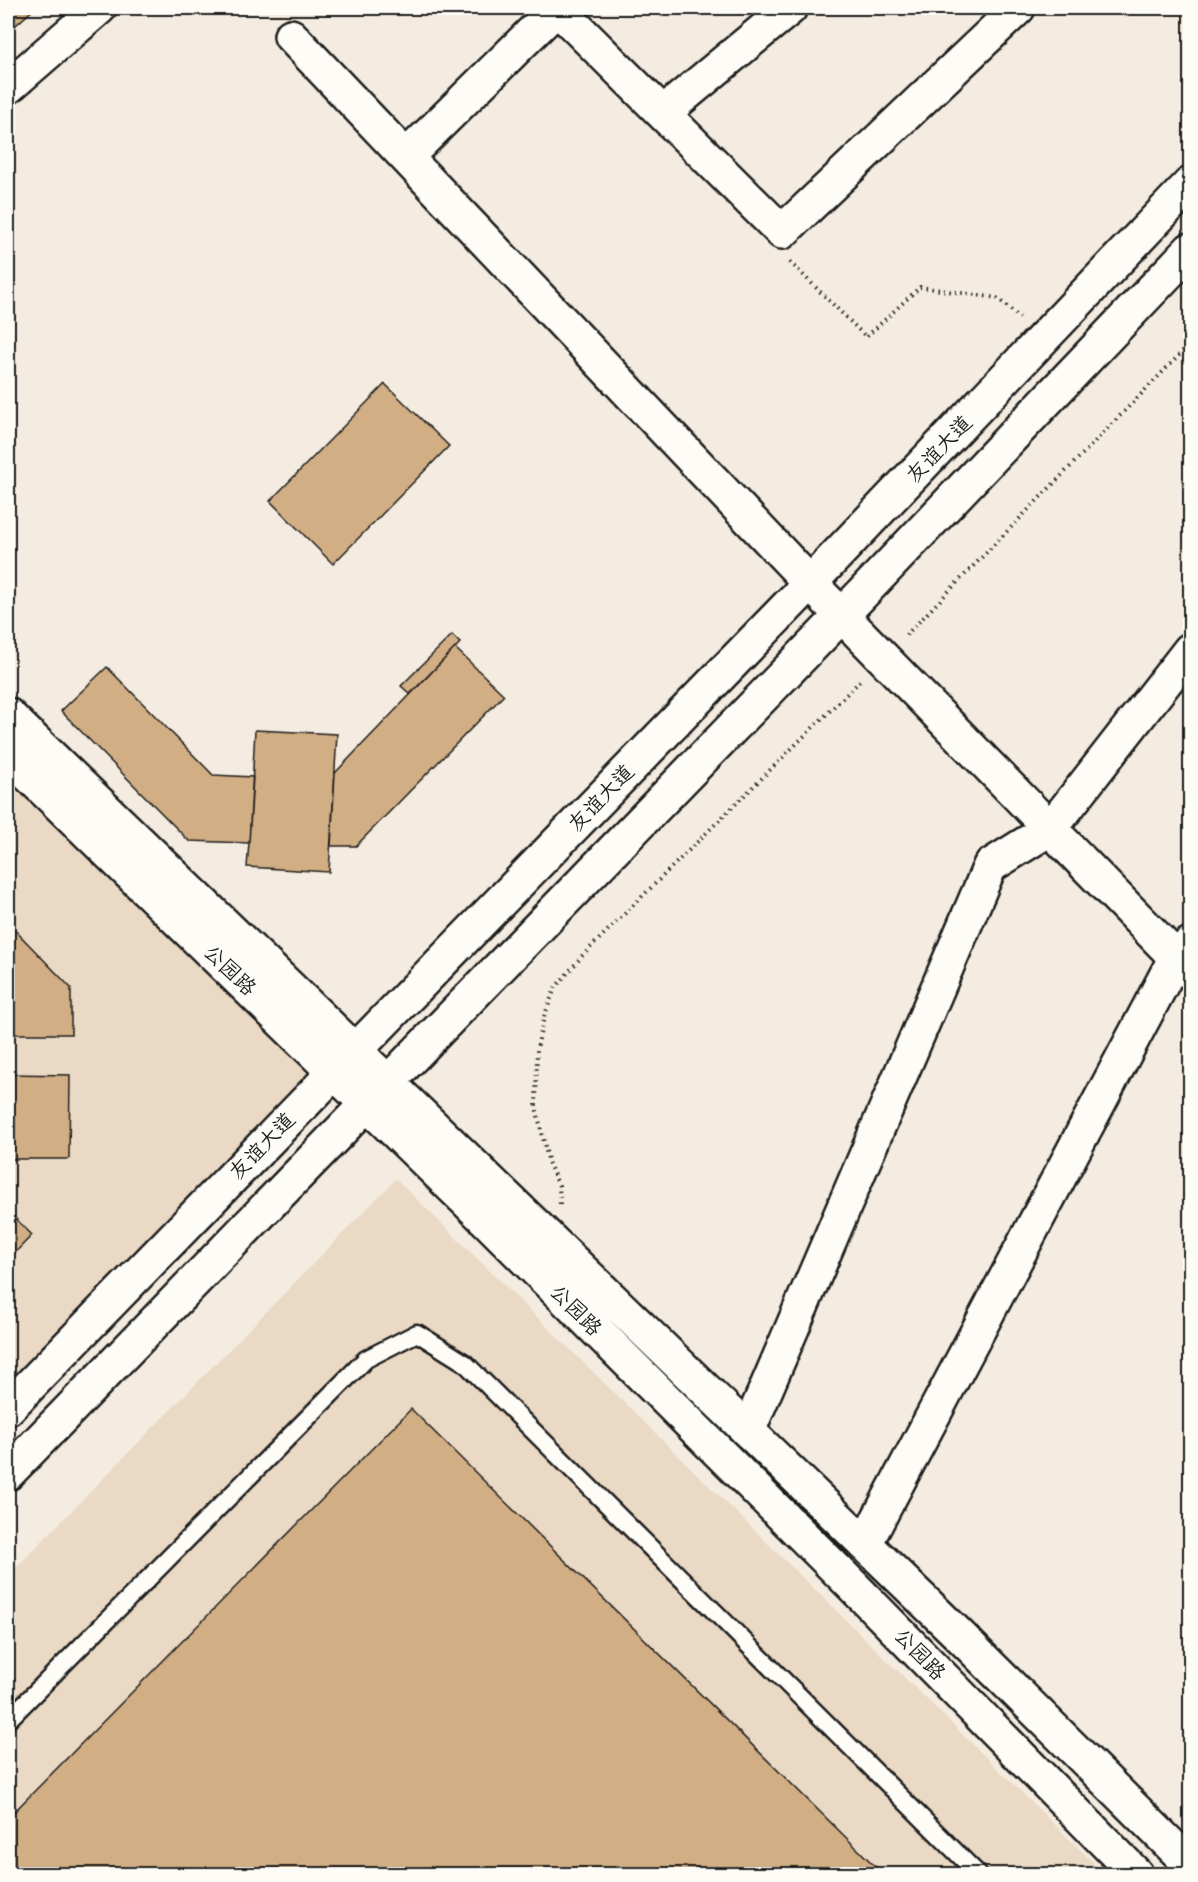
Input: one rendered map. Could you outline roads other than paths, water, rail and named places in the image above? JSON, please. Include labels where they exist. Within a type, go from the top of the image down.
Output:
[{"type":"street","points":[[8,87],[99,8]]},
{"type":"street","points":[[406,157],[557,8],[782,232],[1018,8]]},
{"type":"street","points":[[663,113],[790,8]]},
{"type":"street","points":[[291,36],[810,583],[1051,828],[1186,958],[865,1544]]},
{"type":"street","name":"友谊大道","points":[[8,1408],[810,583],[1191,184]]},
{"type":"street","points":[[8,1473],[842,615],[1191,250]]},
{"type":"street","points":[[748,1431],[990,866],[1051,828],[1191,650]]},
{"type":"street","points":[[8,715],[344,1061]]},
{"type":"street","name":"公园路","points":[[8,755],[377,1093],[1136,1875]]},
{"type":"street","points":[[377,1093],[748,1431],[1191,1864]]},
{"type":"lane","points":[[8,1720],[366,1359],[417,1333],[465,1363],[978,1875]]}]
